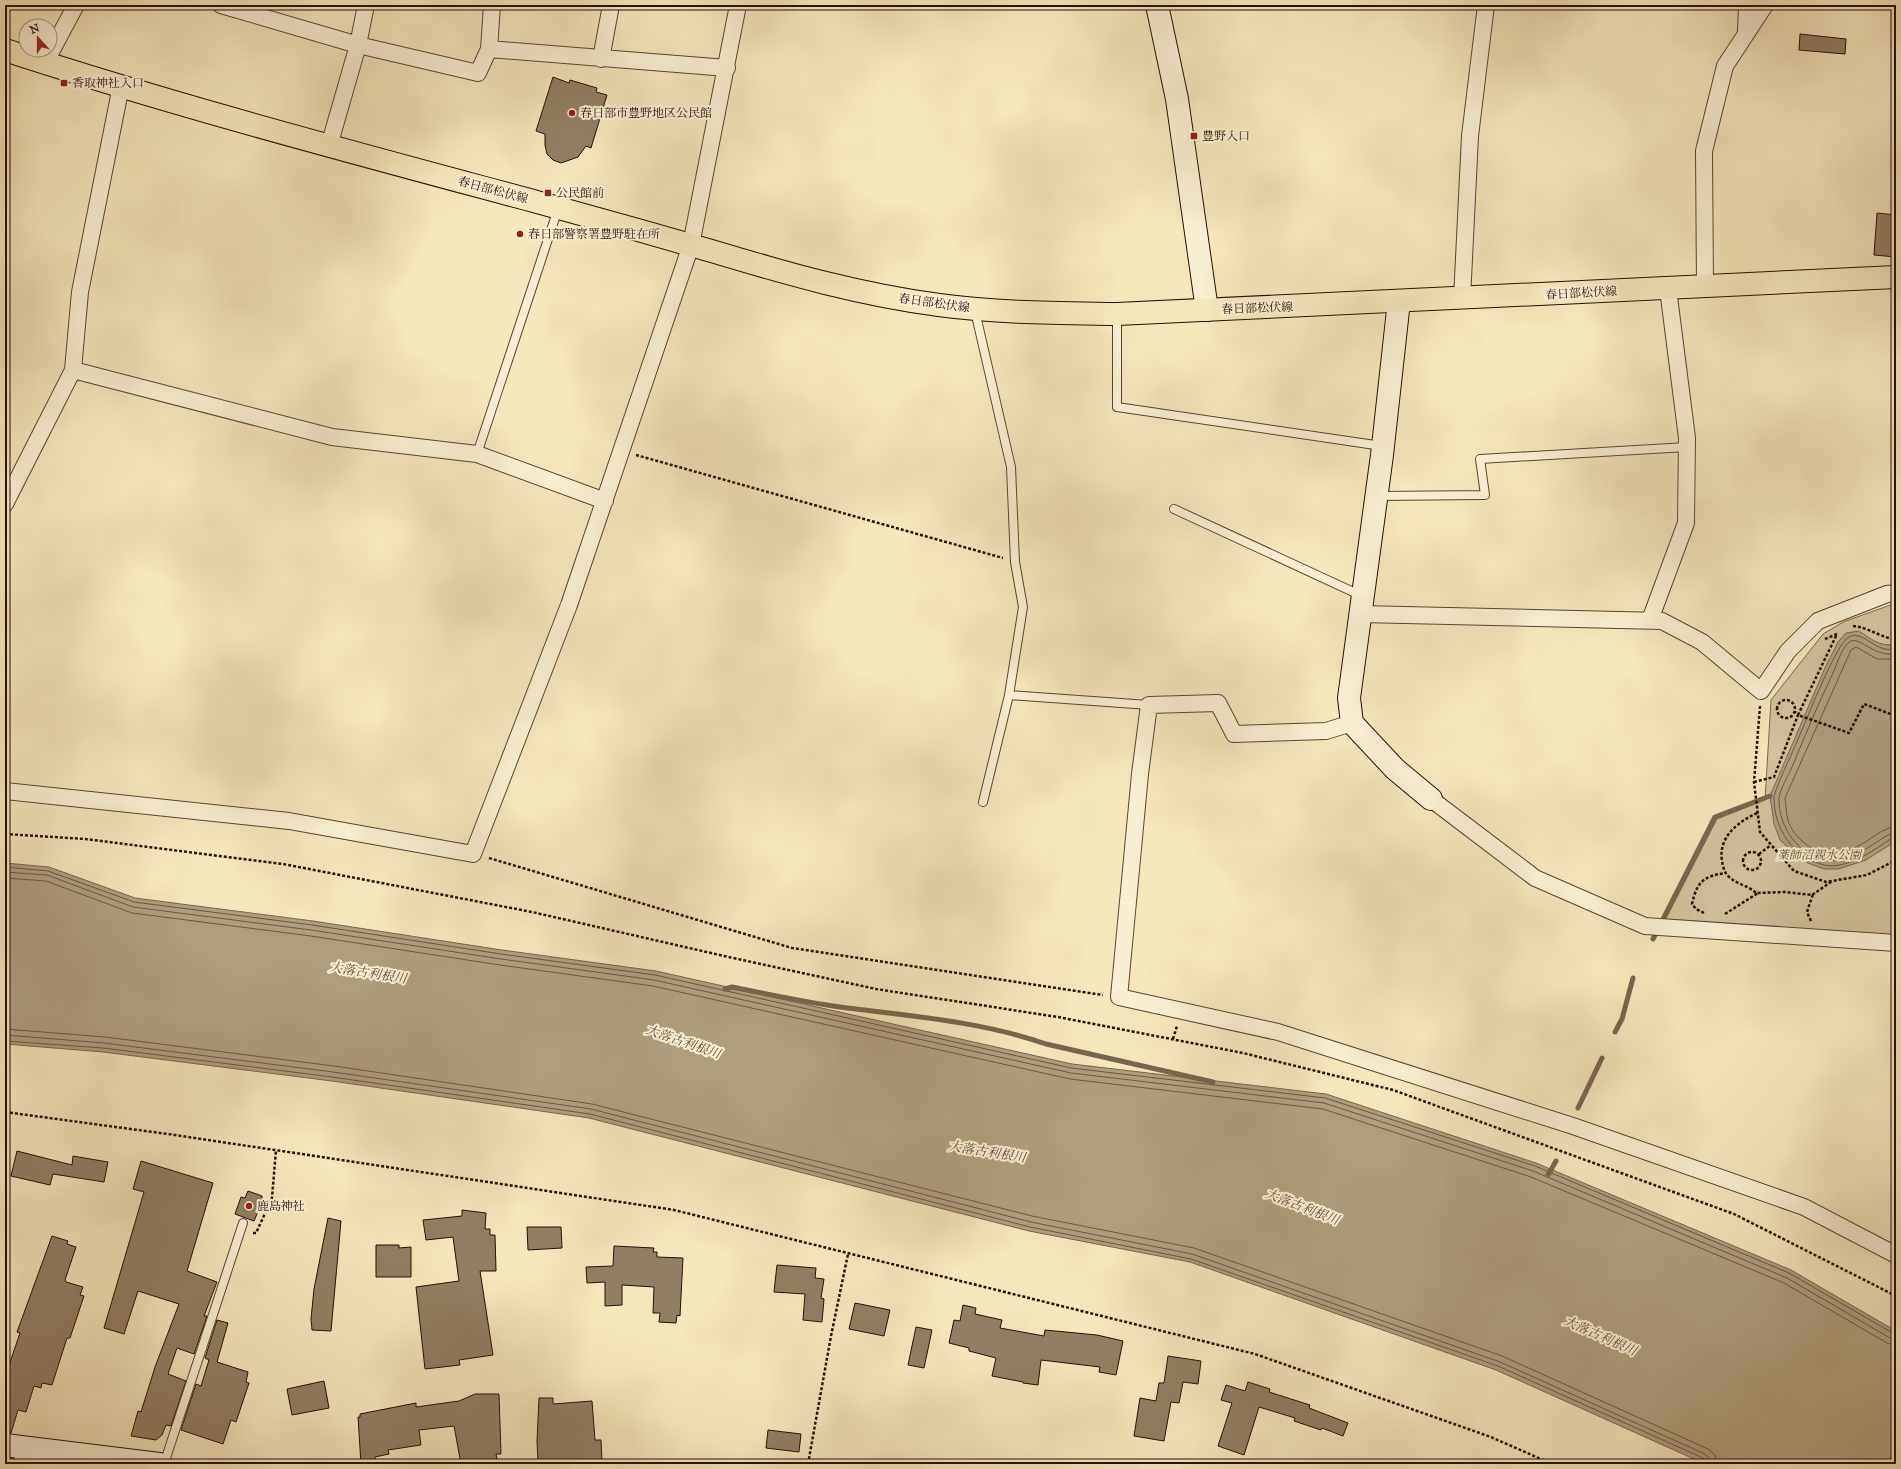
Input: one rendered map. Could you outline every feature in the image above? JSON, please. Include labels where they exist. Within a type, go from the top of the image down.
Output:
[{"type":"main road","name":"春日部松伏線","points":[[5,50],[121,86],[329,146],[691,245],[806,279],[906,300],[974,309],[1117,314],[1462,299],[1896,277]]},
{"type":"street","points":[[45,63],[72,9],[76,5]]},
{"type":"street","points":[[221,5],[237,7],[358,45],[478,73],[489,49],[492,5]]},
{"type":"street","points":[[329,146],[358,45],[366,5]]},
{"type":"street","points":[[601,59],[611,5]]},
{"type":"street","points":[[5,791],[289,821],[473,854],[569,605],[691,245],[727,68],[738,5]]},
{"type":"street","points":[[1157,5],[1177,99],[1207,310]]},
{"type":"street","points":[[1462,299],[1470,136],[1486,5]]},
{"type":"street","points":[[1745,36],[1747,5]]},
{"type":"street","points":[[1705,287],[1704,151],[1725,66],[1765,5]]},
{"type":"street","points":[[489,49],[727,68]]},
{"type":"street","points":[[5,504],[73,370],[80,292],[121,86]]},
{"type":"street","points":[[1650,620],[1686,523],[1687,447],[1668,289]]},
{"type":"street","points":[[1399,301],[1376,496],[1349,698],[1352,723],[1395,769],[1431,799],[1535,878],[1647,926],[1896,942]]},
{"type":"street","points":[[73,370],[332,437],[476,454],[605,501]]},
{"type":"street","points":[[1361,605],[1662,621],[1702,642],[1761,691],[1788,650],[1818,621],[1887,594],[1896,593]]},
{"type":"street","points":[[1352,723],[1326,731],[1234,734],[1218,703],[1149,705],[1140,774],[1118,997],[1278,1032],[1573,1126],[1804,1207],[1896,1255]]},
{"type":"street","points":[[17,1452],[159,1464]]},
{"type":"lane","points":[[476,454],[558,208]]},
{"type":"lane","points":[[974,309],[1011,466],[1015,562],[1023,607],[1009,695],[983,802]]},
{"type":"lane","points":[[1117,314],[1117,407],[1382,446]]},
{"type":"lane","points":[[1376,496],[1485,495],[1480,459],[1687,447]]},
{"type":"lane","points":[[1174,509],[1361,605]]},
{"type":"lane","points":[[1009,695],[1149,705]]},
{"type":"lane","points":[[164,1464],[242,1227]]},
{"type":"path","points":[[622,451],[1015,562]]},
{"type":"path","points":[[1847,628],[1852,626],[1863,627],[1882,637],[1893,639],[1896,637]]},
{"type":"path","points":[[1799,640],[1808,645],[1837,634],[1842,630]]},
{"type":"path","points":[[1754,782],[1774,777],[1798,715],[1837,634]]},
{"type":"path","points":[[1761,691],[1754,782],[1760,832],[1794,871],[1826,882],[1866,875],[1896,860]]},
{"type":"path","points":[[1795,712],[1791,717],[1786,718],[1780,716],[1777,707],[1780,702],[1789,700],[1795,706],[1795,712],[1798,715],[1849,733],[1864,704],[1896,716]]},
{"type":"path","points":[[1757,813],[1734,828],[1723,843],[1722,858],[1723,868],[1726,873],[1758,893]]},
{"type":"path","points":[[5,834],[85,839],[283,864],[532,912],[876,989],[1058,1017],[1243,1053],[1393,1090],[1734,1214],[1896,1296]]},
{"type":"path","points":[[1759,854],[1771,845]]},
{"type":"path","points":[[1753,852],[1759,854],[1762,860],[1758,868],[1750,870],[1745,867],[1743,861],[1747,853],[1753,852]]},
{"type":"path","points":[[473,854],[792,948],[1118,997]]},
{"type":"path","points":[[1711,913],[1705,913],[1696,909],[1692,904],[1696,889],[1702,880],[1715,874],[1726,873]]},
{"type":"path","points":[[1722,914],[1727,914],[1758,893],[1785,892],[1813,894],[1833,881]]},
{"type":"path","points":[[1813,894],[1807,912],[1811,922],[1828,928],[1835,938]]},
{"type":"path","points":[[5,1112],[276,1150],[674,1210],[1255,1354],[1491,1437],[1552,1464]]},
{"type":"path","points":[[242,1227],[256,1233],[272,1198],[276,1150]]},
{"type":"path","points":[[808,1464],[831,1336],[848,1254]]},
{"type":"green space","name":"薬師沼親水公園","points":[[1896,603],[1896,936],[1663,924],[1717,819],[1765,800],[1771,700],[1823,634],[1843,622]]},
{"type":"water","points":[[1859,631],[1881,644],[1886,645],[1896,643],[1896,841],[1866,860],[1838,869],[1824,869],[1808,863],[1796,855],[1780,840],[1774,824],[1770,796],[1825,668],[1838,642],[1846,633]]},
{"type":"water","name":"大落古利根川","points":[[5,863],[49,867],[135,898],[313,921],[502,950],[656,971],[1072,1064],[1326,1094],[1536,1163],[1791,1270],[1896,1331],[1896,1464],[1705,1464],[1496,1370],[1190,1262],[1029,1231],[589,1118],[332,1081],[103,1052],[5,1044]]},
{"type":"building","points":[[1800,34],[1846,39],[1845,54],[1799,50]]},
{"type":"building","name":"春日部市豊野地区公民館","points":[[553,77],[569,83],[570,80],[597,88],[596,92],[607,95],[591,148],[586,146],[578,157],[561,163],[553,160],[547,154],[545,134],[536,131]]},
{"type":"building","points":[[1877,213],[1896,215],[1896,257],[1874,255]]},
{"type":"building","points":[[17,1151],[72,1165],[73,1156],[108,1162],[104,1182],[53,1174],[50,1185],[11,1176]]},
{"type":"building","points":[[141,1161],[213,1183],[187,1271],[217,1282],[204,1316],[207,1316],[194,1354],[177,1348],[168,1374],[186,1381],[171,1426],[166,1425],[162,1435],[156,1440],[131,1436],[138,1411],[141,1412],[155,1367],[179,1304],[138,1291],[124,1334],[104,1328],[144,1192],[133,1189]]},
{"type":"building","name":"鹿島神社","points":[[248,1191],[262,1196],[262,1202],[254,1221],[235,1214],[241,1197],[245,1198]]},
{"type":"building","points":[[462,1210],[486,1213],[485,1229],[490,1229],[490,1235],[495,1235],[496,1271],[480,1271],[493,1355],[459,1360],[460,1365],[425,1369],[416,1287],[459,1281],[453,1237],[426,1240],[423,1220],[462,1216]]},
{"type":"building","points":[[328,1218],[341,1221],[331,1331],[312,1330],[311,1319],[314,1289]]},
{"type":"building","points":[[527,1227],[561,1227],[562,1248],[528,1250]]},
{"type":"building","points":[[52,1236],[68,1241],[67,1244],[76,1247],[65,1280],[66,1282],[83,1287],[80,1295],[84,1296],[70,1338],[67,1338],[52,1385],[42,1383],[41,1388],[34,1386],[26,1412],[18,1410],[11,1433],[5,1433],[5,1377],[20,1333],[17,1332]]},
{"type":"building","points":[[376,1245],[399,1245],[399,1248],[411,1247],[411,1277],[376,1277]]},
{"type":"building","points":[[614,1246],[654,1248],[653,1252],[657,1252],[657,1257],[683,1258],[680,1316],[677,1315],[676,1323],[659,1322],[660,1313],[653,1313],[654,1287],[622,1285],[622,1305],[605,1306],[605,1282],[587,1283],[586,1267],[613,1266]]},
{"type":"building","points":[[777,1265],[816,1268],[815,1278],[824,1279],[821,1298],[824,1299],[822,1322],[803,1320],[805,1294],[774,1292]]},
{"type":"building","points":[[855,1303],[890,1310],[884,1336],[849,1329]]},
{"type":"building","points":[[963,1305],[976,1308],[975,1314],[1002,1320],[1000,1328],[1044,1336],[1045,1330],[1097,1335],[1123,1341],[1116,1375],[1099,1372],[1100,1367],[1041,1360],[1038,1385],[992,1376],[996,1358],[969,1351],[969,1348],[949,1343],[954,1320],[960,1321]]},
{"type":"building","points":[[217,1320],[228,1323],[217,1362],[248,1372],[246,1382],[249,1383],[236,1422],[231,1420],[223,1444],[181,1430],[196,1384],[201,1386],[209,1360],[205,1358]]},
{"type":"building","points":[[916,1327],[932,1330],[924,1368],[908,1365]]},
{"type":"building","points":[[1168,1356],[1201,1361],[1198,1384],[1183,1382],[1179,1403],[1171,1402],[1164,1441],[1134,1436],[1140,1398],[1156,1401],[1159,1383],[1164,1383]]},
{"type":"building","points":[[324,1381],[329,1408],[292,1415],[287,1389]]},
{"type":"building","points":[[1248,1382],[1270,1389],[1269,1392],[1310,1405],[1309,1408],[1348,1423],[1343,1436],[1322,1428],[1321,1430],[1294,1421],[1295,1418],[1259,1407],[1244,1455],[1218,1446],[1232,1403],[1221,1400],[1226,1385],[1245,1391]]},
{"type":"building","points":[[475,1394],[499,1394],[501,1454],[496,1454],[498,1464],[461,1464],[454,1426],[419,1430],[421,1445],[388,1450],[389,1454],[375,1457],[375,1464],[361,1464],[358,1417],[360,1417],[360,1414],[416,1403],[416,1407],[459,1401]]},
{"type":"building","points":[[539,1398],[553,1398],[553,1404],[592,1401],[595,1440],[601,1440],[602,1461],[538,1462],[537,1442]]},
{"type":"building","points":[[768,1430],[801,1434],[799,1452],[766,1448]]},
{"type":"waterway","points":[[1653,939],[1715,817],[1770,796]]},
{"type":"waterway","points":[[1615,1032],[1622,1019],[1633,978]]},
{"type":"waterway","points":[[725,989],[732,987],[826,1005],[944,1020],[996,1030],[1046,1044],[1213,1082]]},
{"type":"waterway","points":[[1578,1108],[1602,1058]]},
{"type":"waterway","points":[[1548,1175],[1556,1161]]},
{"type":"waterway","points":[[5,1460],[16,1459]]},
{"type":"place","name":"香取神社入口","points":[[64,83]]},
{"type":"place","name":"春日部市豊野地区公民館","points":[[572,113]]},
{"type":"place","name":"豊野入口","points":[[1194,136]]},
{"type":"place","name":"公民館前","points":[[548,193]]},
{"type":"place","name":"春日部警察署豊野駐在所","points":[[520,234]]},
{"type":"place","name":"鹿島神社","points":[[249,1206]]}]
